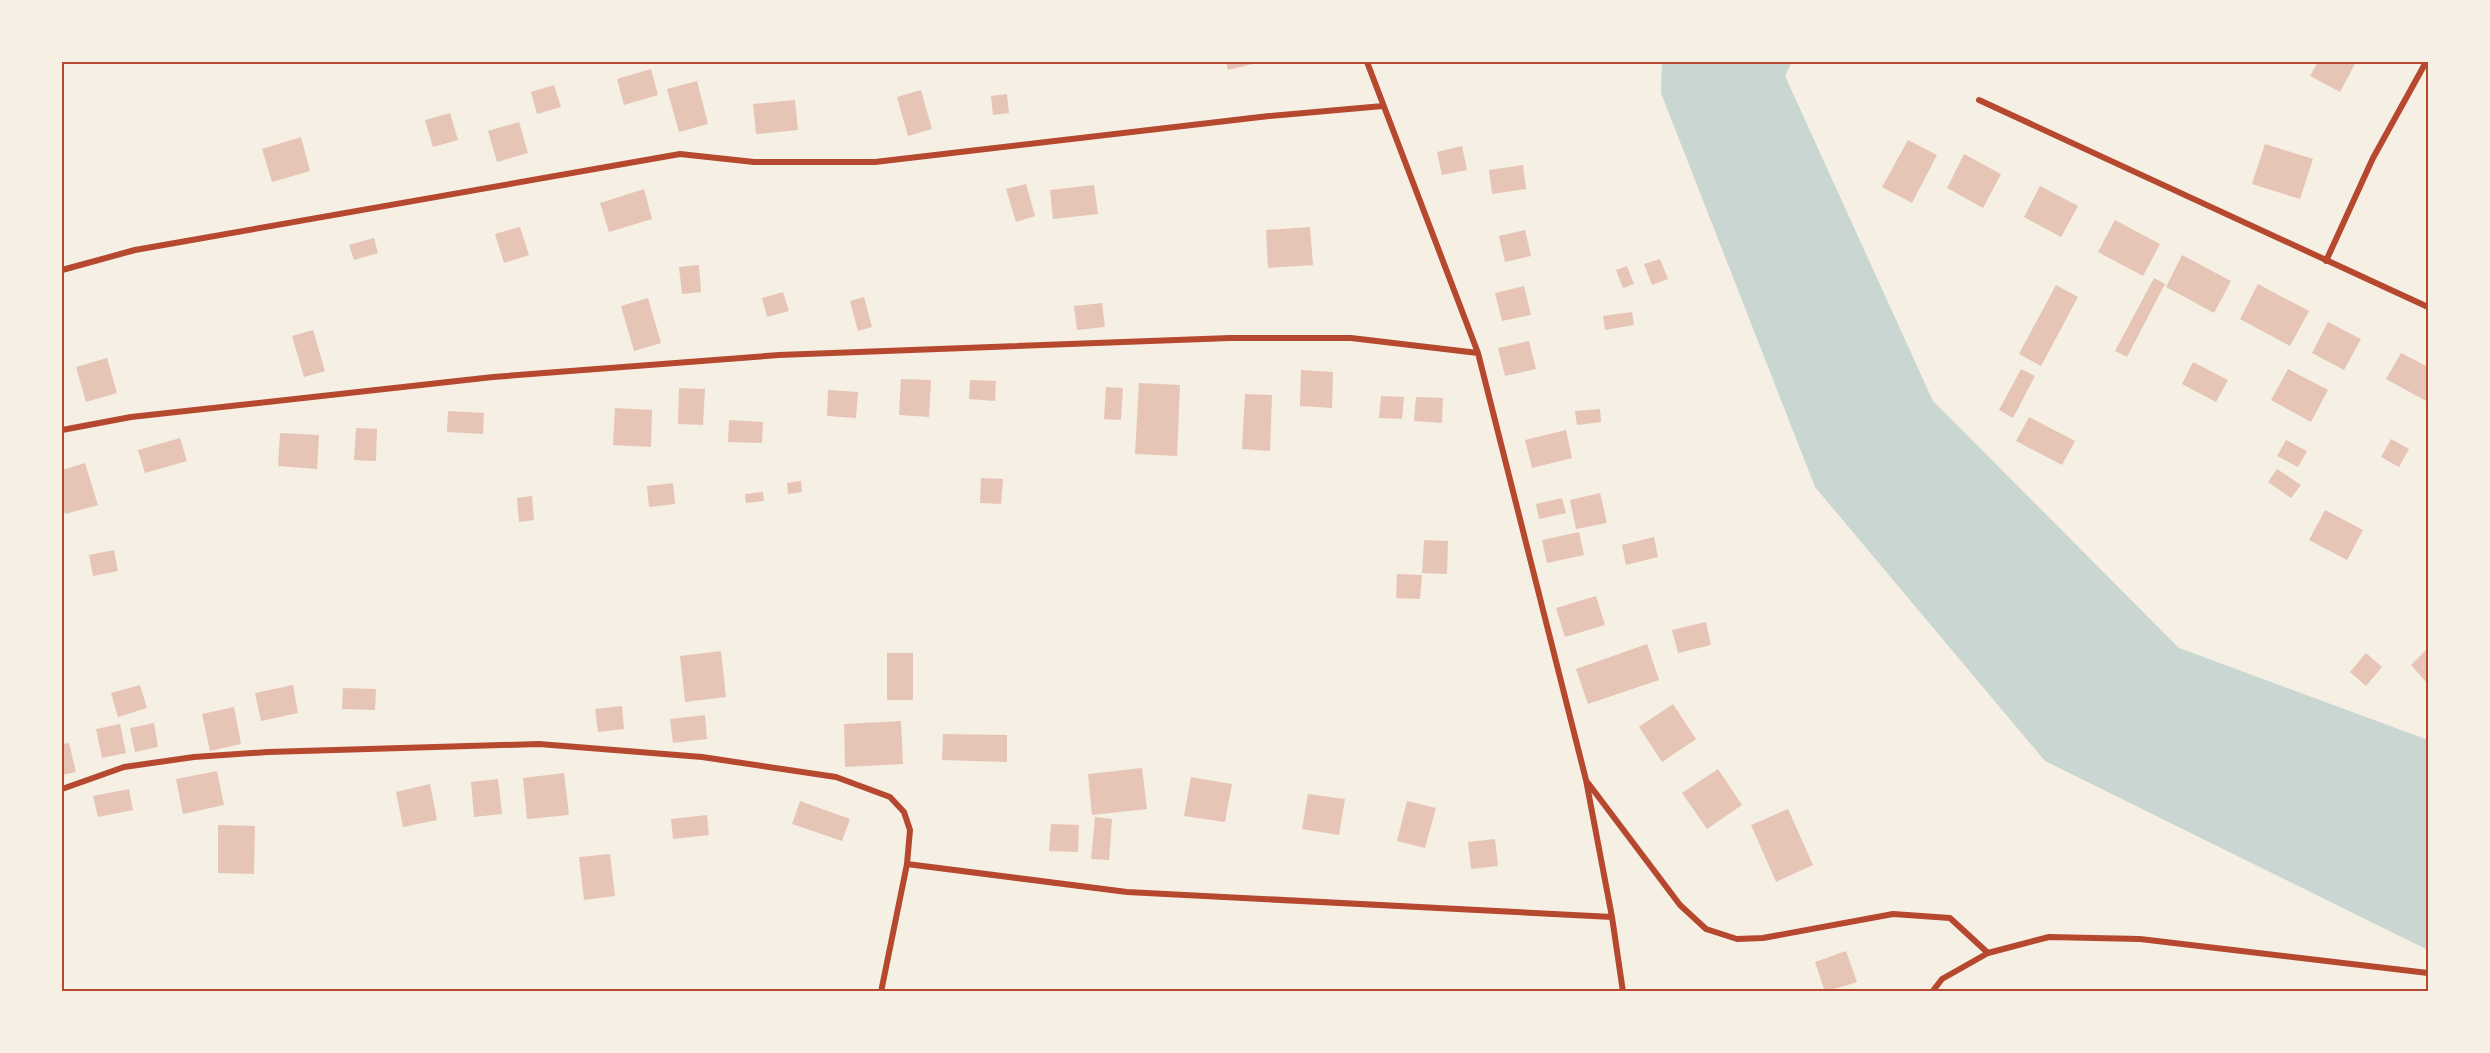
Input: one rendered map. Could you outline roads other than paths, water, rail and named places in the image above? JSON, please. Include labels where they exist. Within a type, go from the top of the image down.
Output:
[{"type":"street","points":[[1366,62],[1478,353],[1586,780],[1612,917],[1623,992]]},
{"type":"street","points":[[2326,261],[2373,158],[2426,62]]},
{"type":"street","points":[[1979,100],[2428,307]]},
{"type":"street","points":[[62,270],[135,250],[680,154],[754,162],[875,162],[1269,116],[1383,106]]},
{"type":"street","points":[[62,430],[131,417],[492,377],[779,356],[1230,338],[1351,338],[1478,353]]},
{"type":"street","points":[[62,789],[124,767],[194,757],[278,752],[539,744],[702,757],[836,777],[890,797],[904,812],[910,830],[907,864],[880,992]]},
{"type":"street","points":[[1586,780],[1680,905],[1706,929],[1737,939],[1763,938],[1893,914],[1950,918],[1988,952]]},
{"type":"street","points":[[907,864],[1127,892],[1612,917]]},
{"type":"street","points":[[1932,992],[1942,979],[1988,952],[2049,937],[2140,939],[2428,973]]}]
